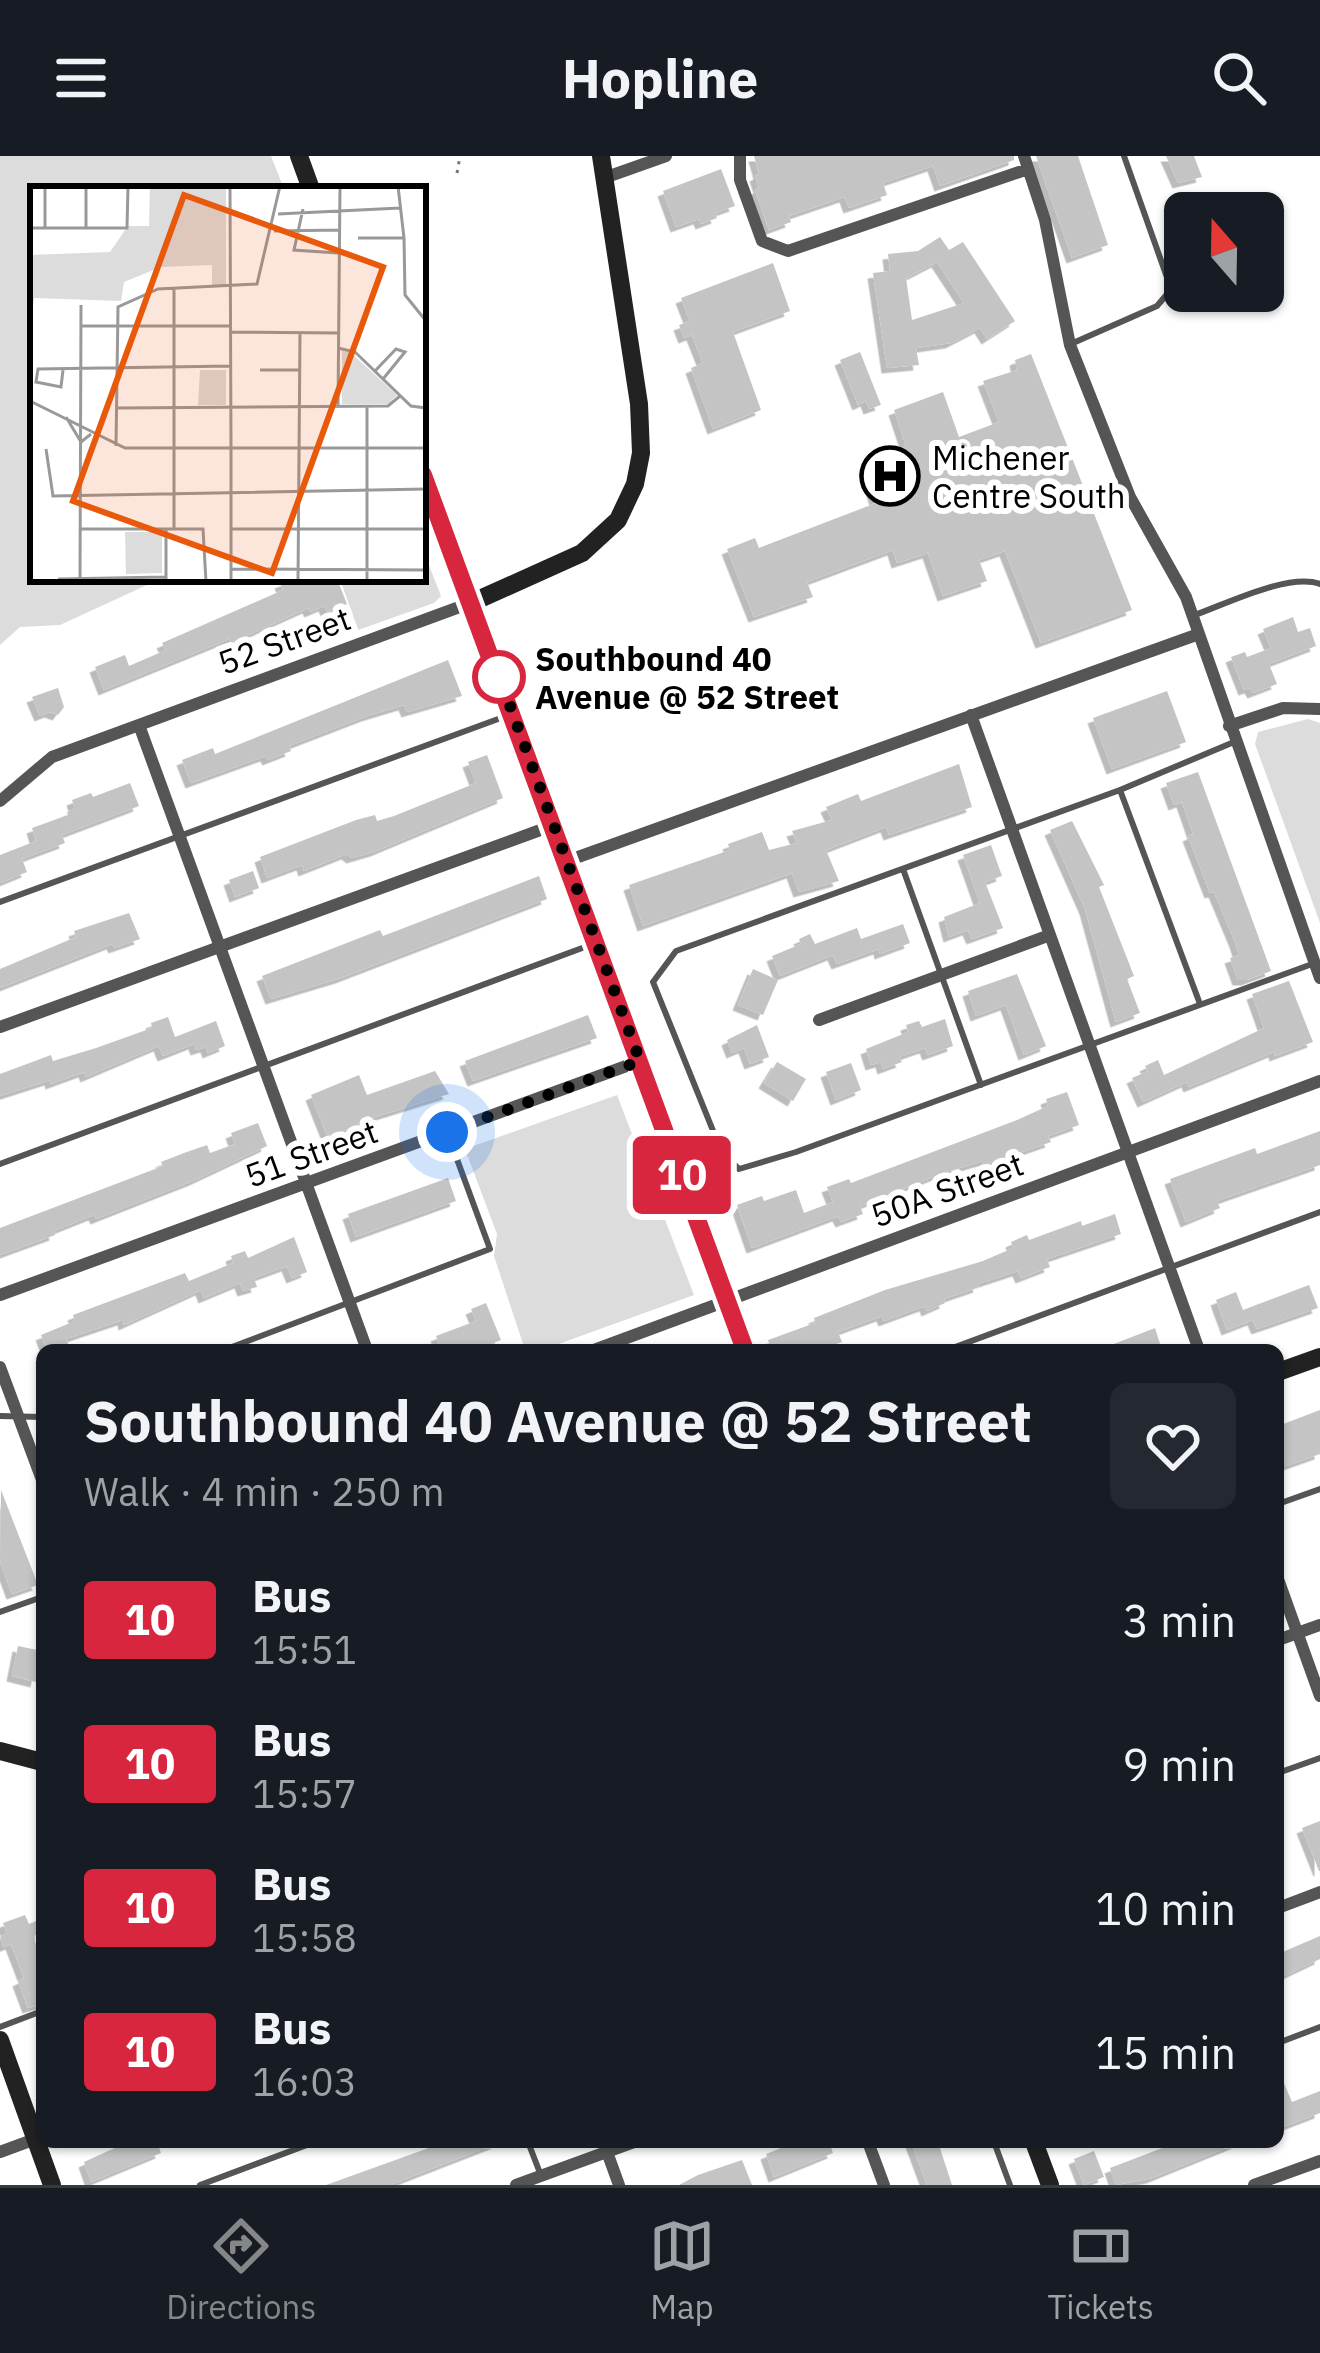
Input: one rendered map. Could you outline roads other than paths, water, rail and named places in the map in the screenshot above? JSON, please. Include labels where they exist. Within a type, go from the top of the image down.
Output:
[{"type":"street","points":[[298,156],[310,186]]},
{"type":"street","points":[[601,156],[604,178],[666,156]]},
{"type":"street","points":[[740,156],[740,180],[762,241],[788,251],[1026,163],[1049,237],[1070,345],[1130,497],[1168,562],[1191,616],[1320,978]]},
{"type":"street","name":"52 Street","points":[[0,801],[46,760],[472,602],[582,553],[618,520],[641,453],[639,404],[604,178]]},
{"type":"street","points":[[426,483],[744,1344]]},
{"type":"street","points":[[567,861],[1196,634]]},
{"type":"street","points":[[1229,726],[1283,708],[1320,709]]},
{"type":"street","points":[[971,715],[1197,1344]]},
{"type":"street","points":[[139,725],[365,1344]]},
{"type":"street","points":[[0,1027],[554,825]]},
{"type":"street","points":[[819,1020],[1051,935]]},
{"type":"street","name":"51 Street","points":[[0,1295],[640,1061]]},
{"type":"street","name":"50A Street","points":[[610,1344],[1320,1081]]},
{"type":"street","points":[[1284,1370],[1320,1357]]},
{"type":"street","points":[[0,1366],[36,1464]]},
{"type":"street","points":[[1284,1595],[1320,1696]]},
{"type":"street","points":[[1284,1638],[1320,1624]]},
{"type":"street","points":[[2,1753],[36,1761]]},
{"type":"street","points":[[1284,1906],[1320,1892]]},
{"type":"street","points":[[0,2040],[36,2130]]},
{"type":"street","points":[[0,2152],[36,2139]]},
{"type":"street","points":[[42,2148],[52,2185]]},
{"type":"street","points":[[516,2185],[618,2148]]},
{"type":"street","points":[[870,2148],[884,2185]]},
{"type":"street","points":[[1036,2148],[1049,2185]]},
{"type":"street","points":[[607,2152],[620,2185]]},
{"type":"street","points":[[1254,2185],[1320,2161]]},
{"type":"lane","points":[[1070,345],[1156,306],[1168,293],[1124,156]]},
{"type":"lane","points":[[1191,616],[1289,582],[1320,584]]},
{"type":"lane","points":[[0,902],[513,714]]},
{"type":"lane","points":[[1234,742],[1120,790],[676,951],[653,982],[722,1153],[739,1169],[1315,963]]},
{"type":"lane","points":[[1120,790],[1200,1004]]},
{"type":"lane","points":[[903,868],[981,1085]]},
{"type":"lane","points":[[0,1164],[596,943]]},
{"type":"lane","points":[[240,1344],[490,1249],[447,1132]]},
{"type":"lane","points":[[963,1344],[1320,1212]]},
{"type":"lane","points":[[0,1416],[36,1417]]},
{"type":"lane","points":[[1284,1502],[1320,1489]]},
{"type":"lane","points":[[0,1612],[36,1599]]},
{"type":"lane","points":[[1284,1771],[1320,1758]]},
{"type":"lane","points":[[0,2027],[36,2013]]},
{"type":"lane","points":[[1284,2040],[1320,2027]]},
{"type":"lane","points":[[200,2185],[299,2148]]},
{"type":"lane","points":[[530,2148],[541,2176]]},
{"type":"lane","points":[[996,2148],[1010,2185]]},
{"type":"place","name":"Michener Centre South","points":[[890,476]]},
{"type":"place","name":"Southbound 40 Avenue @ 52 Street","points":[[499,677]]}]
